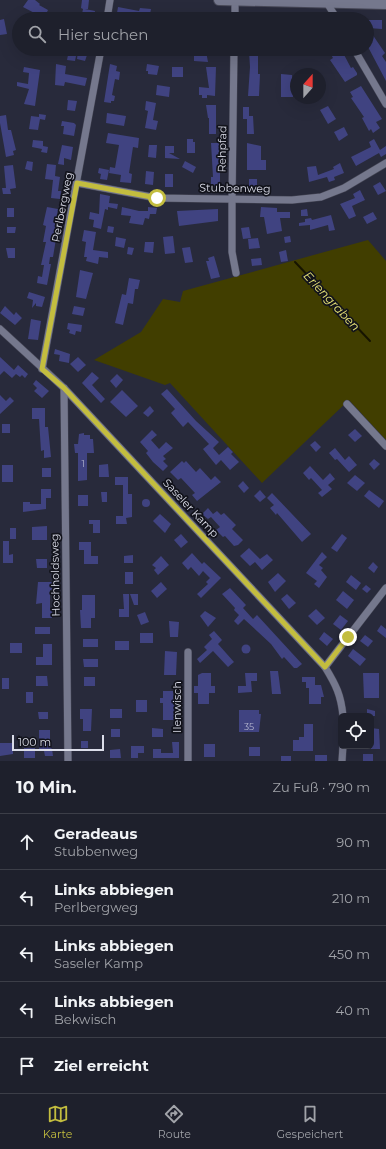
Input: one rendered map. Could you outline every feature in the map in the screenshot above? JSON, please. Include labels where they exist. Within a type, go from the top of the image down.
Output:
[{"type":"main road","points":[[219,0],[329,1],[386,4]]},
{"type":"street","points":[[108,12],[110,0]]},
{"type":"street","points":[[229,0],[233,12]]},
{"type":"street","points":[[329,1],[334,12]]},
{"type":"street","name":"Perlbergweg","points":[[42,369],[100,56]]},
{"type":"street","name":"Rehpfad","points":[[234,56],[232,252],[236,273]]},
{"type":"street","points":[[358,56],[386,104]]},
{"type":"street","name":"Stubbenweg","points":[[77,183],[157,198],[292,200],[322,197],[344,188],[386,163]]},
{"type":"street","name":"Saseler Kamp","points":[[0,329],[64,388],[325,667],[336,685],[341,699],[342,713]]},
{"type":"street","name":"Hochholdsweg","points":[[64,388],[68,761]]},
{"type":"street","points":[[347,404],[386,446]]},
{"type":"street","points":[[325,667],[386,588]]},
{"type":"street","name":"Ilenwisch","points":[[188,652],[188,761]]},
{"type":"street","points":[[342,761],[343,749]]},
{"type":"shaded area","points":[[368,240],[386,261],[386,440],[349,400],[262,483],[170,383],[165,385],[94,360],[141,332],[163,299],[180,302],[183,291]]},
{"type":"building","points":[[28,0],[35,0],[40,4],[39,5],[48,10],[47,12],[33,12],[23,7]]},
{"type":"building","points":[[82,0],[89,0],[88,9],[85,9],[95,12],[82,12],[83,9],[81,8]]},
{"type":"building","points":[[118,7],[139,11],[140,8],[151,9],[150,12],[117,12]]},
{"type":"building","points":[[4,19],[7,34],[0,35],[0,20]]},
{"type":"building","points":[[374,20],[382,20],[382,29],[374,28]]},
{"type":"building","points":[[374,37],[385,53],[382,56],[386,62],[386,81],[373,56]]},
{"type":"building","points":[[68,56],[76,56],[75,61],[67,60]]},
{"type":"building","points":[[77,56],[87,56],[85,61],[77,59]]},
{"type":"building","points":[[194,56],[207,56],[208,62],[194,61]]},
{"type":"building","points":[[249,56],[258,56],[258,74],[260,74],[259,96],[248,96]]},
{"type":"building","points":[[332,56],[345,56],[351,68],[353,67],[357,75],[345,82],[330,60],[333,58]]},
{"type":"building","points":[[56,64],[66,66],[65,74],[87,78],[85,86],[65,82],[64,86],[55,85]]},
{"type":"building","points":[[110,64],[117,66],[116,71],[120,72],[119,80],[115,79],[112,95],[115,96],[114,101],[111,101],[111,103],[104,102]]},
{"type":"building","points":[[147,64],[159,66],[157,75],[148,74],[148,71],[146,71]]},
{"type":"building","points":[[24,67],[40,70],[35,106],[24,104],[29,89],[17,86],[17,82],[28,84],[29,73],[23,72]]},
{"type":"building","points":[[172,67],[183,67],[183,77],[172,77]]},
{"type":"building","points":[[206,67],[216,67],[215,96],[207,95],[207,98],[202,98],[202,95],[199,95],[199,87],[209,88]]},
{"type":"building","points":[[281,74],[290,75],[290,97],[281,97]]},
{"type":"building","points":[[157,85],[170,87],[169,97],[156,95]]},
{"type":"building","points":[[361,86],[382,119],[376,122],[380,128],[373,133],[371,129],[369,131],[362,118],[364,117],[351,98],[353,97],[350,92]]},
{"type":"building","points":[[68,100],[77,101],[75,111],[67,110]]},
{"type":"building","points":[[146,101],[156,103],[153,120],[158,121],[156,130],[145,128],[148,111],[145,110]]},
{"type":"building","points":[[206,105],[216,105],[216,134],[209,134],[209,118]]},
{"type":"building","points":[[328,106],[336,119],[328,124],[320,110]]},
{"type":"building","points":[[243,107],[249,107],[249,116],[253,116],[254,134],[247,134],[247,119],[243,119]]},
{"type":"building","points":[[107,113],[126,116],[124,126],[106,123]]},
{"type":"building","points":[[39,114],[46,115],[45,120],[40,119],[38,130],[29,129],[31,116],[39,117]]},
{"type":"building","points":[[6,115],[8,130],[11,130],[16,150],[13,151],[14,155],[6,157],[0,116]]},
{"type":"building","points":[[62,121],[74,123],[76,125],[74,136],[63,134],[64,126],[61,126]]},
{"type":"building","points":[[344,127],[348,135],[339,141],[334,132]]},
{"type":"building","points":[[108,133],[139,138],[138,148],[133,147],[129,173],[132,174],[131,183],[120,182],[121,175],[109,173],[110,167],[115,168],[119,145],[106,143]]},
{"type":"building","points":[[187,139],[193,139],[193,142],[195,142],[195,153],[187,153]]},
{"type":"building","points":[[374,139],[380,150],[386,146],[386,154],[381,157],[379,153],[356,166],[351,157],[371,147],[369,142]]},
{"type":"building","points":[[33,140],[43,141],[43,146],[48,147],[47,153],[41,152],[42,149],[32,147]]},
{"type":"building","points":[[211,143],[219,143],[219,152],[222,152],[222,158],[220,158],[220,188],[211,188],[211,177],[213,177]]},
{"type":"building","points":[[247,143],[261,146],[261,160],[266,160],[266,170],[247,170]]},
{"type":"building","points":[[62,145],[73,147],[71,160],[64,158],[64,165],[58,164]]},
{"type":"building","points":[[149,145],[157,145],[156,158],[148,157]]},
{"type":"building","points":[[165,146],[174,146],[174,153],[169,153],[180,159],[165,158]]},
{"type":"building","points":[[27,161],[33,162],[32,171],[25,169]]},
{"type":"building","points":[[185,161],[196,167],[193,173],[182,167]]},
{"type":"building","points":[[340,163],[344,173],[334,177],[335,180],[329,182],[327,177],[309,182],[307,167],[316,166],[318,175],[334,169],[333,167]]},
{"type":"building","points":[[47,164],[56,165],[55,176],[60,177],[58,191],[61,191],[60,199],[51,198],[53,180],[45,179]]},
{"type":"building","points":[[13,165],[16,188],[10,189],[11,194],[3,194],[2,188],[6,188],[4,166]]},
{"type":"building","points":[[99,168],[109,170],[107,180],[100,179],[101,174],[98,173]]},
{"type":"building","points":[[146,171],[154,172],[153,185],[145,184]]},
{"type":"building","points":[[165,174],[173,174],[173,187],[165,187]]},
{"type":"building","points":[[249,179],[257,179],[257,191],[249,191]]},
{"type":"building","points":[[380,182],[386,191],[378,195],[373,186]]},
{"type":"building","points":[[360,190],[365,200],[352,206],[356,216],[349,219],[340,204],[355,198],[353,194]]},
{"type":"building","points":[[100,194],[110,196],[109,203],[118,204],[117,209],[108,207],[108,210],[105,209],[101,229],[93,227],[94,220],[89,219],[90,212],[99,214]]},
{"type":"building","points":[[47,207],[58,209],[55,226],[58,227],[53,257],[50,257],[49,264],[51,264],[47,285],[37,283],[38,276],[42,277],[44,265],[41,265],[46,242],[43,242],[46,226],[43,225]]},
{"type":"building","points":[[122,207],[139,211],[148,211],[148,207],[157,208],[156,214],[150,214],[149,219],[145,218],[143,225],[129,223],[131,216],[121,215]]},
{"type":"building","points":[[261,207],[277,208],[277,212],[290,212],[290,218],[280,218],[282,231],[267,234],[264,217],[260,217]]},
{"type":"building","points":[[7,208],[14,208],[14,217],[7,217]]},
{"type":"building","points":[[218,209],[218,221],[179,226],[177,211]]},
{"type":"building","points":[[307,209],[308,216],[301,216],[301,210]]},
{"type":"building","points":[[373,212],[377,219],[367,224],[363,217]]},
{"type":"building","points":[[331,215],[335,230],[329,231],[328,225],[310,230],[310,225],[299,226],[299,223],[305,222],[305,219],[311,218],[312,220]]},
{"type":"building","points":[[108,226],[114,227],[113,233],[107,232]]},
{"type":"building","points":[[7,227],[16,227],[15,233],[7,233]]},
{"type":"building","points":[[249,227],[251,238],[243,239],[241,228]]},
{"type":"building","points":[[84,230],[96,232],[93,250],[108,252],[108,258],[99,257],[98,264],[86,261],[87,257],[84,257],[86,242],[82,241]]},
{"type":"building","points":[[173,236],[175,253],[165,254],[163,237]]},
{"type":"building","points":[[290,236],[291,242],[285,243],[284,237]]},
{"type":"building","points":[[116,237],[126,239],[124,248],[115,246]]},
{"type":"building","points":[[258,238],[260,248],[249,249],[248,239]]},
{"type":"building","points":[[145,242],[154,242],[153,253],[144,252]]},
{"type":"building","points":[[128,247],[134,248],[132,255],[127,254]]},
{"type":"building","points":[[190,247],[193,262],[185,263],[182,248]]},
{"type":"building","points":[[6,248],[15,248],[15,258],[8,258]]},
{"type":"building","points":[[286,250],[288,261],[281,262],[279,252]]},
{"type":"building","points":[[214,256],[220,277],[211,279],[206,261],[209,261],[208,258]]},
{"type":"building","points":[[261,258],[262,265],[252,266],[251,259]]},
{"type":"building","points":[[80,270],[93,273],[86,299],[76,297]]},
{"type":"building","points":[[129,278],[140,280],[138,289],[135,289],[133,304],[128,303],[123,325],[115,323],[122,294],[126,295]]},
{"type":"building","points":[[29,292],[45,297],[42,307],[36,306],[36,303],[32,308],[33,300],[27,298]]},
{"type":"building","points":[[5,306],[14,315],[16,312],[22,318],[15,325],[0,313]]},
{"type":"building","points":[[74,306],[85,308],[83,316],[72,314]]},
{"type":"building","points":[[31,319],[41,321],[38,340],[28,339]]},
{"type":"building","points":[[68,323],[82,325],[81,332],[76,331],[75,335],[69,333],[70,330],[67,329]]},
{"type":"building","points":[[55,349],[70,354],[69,363],[59,361],[60,355],[54,354]]},
{"type":"building","points":[[0,357],[14,370],[18,365],[28,374],[25,378],[22,375],[20,377],[16,374],[12,378],[4,371],[0,375]]},
{"type":"building","points":[[78,357],[86,365],[78,372],[70,364]]},
{"type":"building","points":[[92,372],[99,378],[92,385],[105,399],[101,403],[82,383]]},
{"type":"building","points":[[117,374],[123,380],[116,388],[110,381]]},
{"type":"building","points":[[36,380],[49,391],[42,398],[34,391],[37,388],[33,384]]},
{"type":"building","points":[[167,389],[196,421],[219,442],[213,448],[219,455],[228,447],[233,452],[231,454],[239,462],[230,470],[221,460],[216,465],[203,449],[209,444],[188,422],[183,427],[171,413],[175,409],[161,394]]},
{"type":"building","points":[[122,390],[138,406],[126,417],[110,402]]},
{"type":"building","points":[[0,395],[6,401],[10,397],[14,401],[0,414]]},
{"type":"building","points":[[150,406],[154,411],[148,417],[143,413]]},
{"type":"building","points":[[32,408],[45,408],[45,427],[48,427],[51,457],[44,458],[44,450],[41,451],[39,419],[32,419]]},
{"type":"building","points":[[2,424],[10,424],[10,433],[2,433]]},
{"type":"building","points":[[355,429],[362,436],[355,442],[348,435]]},
{"type":"building","points":[[152,430],[157,435],[151,440],[159,449],[166,442],[173,448],[163,456],[166,459],[163,461],[168,466],[163,471],[153,462],[146,453],[148,451],[140,442]]},
{"type":"building","points":[[84,433],[84,435],[90,435],[90,439],[93,439],[94,453],[87,453],[87,480],[78,481],[78,453],[75,453],[74,444],[78,444],[79,434]]},
{"type":"building","points":[[315,441],[321,447],[316,452],[310,445]]},
{"type":"building","points":[[335,448],[345,460],[349,456],[357,465],[349,472],[329,453]]},
{"type":"building","points":[[374,459],[380,464],[374,470],[369,464]]},
{"type":"building","points":[[182,461],[184,463],[186,461],[196,472],[200,468],[211,480],[215,476],[221,482],[197,501],[192,495],[195,493],[181,478],[178,480],[170,472]]},
{"type":"building","points":[[108,464],[109,477],[99,477],[99,465]]},
{"type":"building","points":[[2,465],[13,465],[13,482],[2,482]]},
{"type":"building","points":[[310,466],[323,480],[330,473],[335,479],[328,485],[332,489],[322,497],[318,493],[322,490],[311,478],[309,480],[303,473]]},
{"type":"building","points":[[42,468],[51,468],[51,477],[42,477]]},
{"type":"building","points":[[355,475],[365,483],[357,491],[347,483]]},
{"type":"building","points":[[115,477],[128,477],[128,494],[132,494],[132,517],[126,518],[127,524],[116,524],[116,516],[123,516],[123,485],[115,485]]},
{"type":"building","points":[[243,481],[249,488],[244,493],[238,486]]},
{"type":"building","points":[[41,489],[51,489],[51,498],[46,498],[46,509],[23,512],[23,502],[30,502],[30,504],[41,504]]},
{"type":"building","points":[[260,490],[266,497],[260,502],[254,496]]},
{"type":"building","points":[[369,490],[384,501],[379,508],[364,496]]},
{"type":"building","points":[[101,492],[107,492],[107,502],[102,502]]},
{"type":"building","points":[[272,493],[311,534],[302,542],[277,513],[276,515],[270,508],[274,505],[267,498]]},
{"type":"building","points":[[78,495],[88,495],[88,506],[78,506]]},
{"type":"building","points":[[144,499],[148,499],[150,503],[148,507],[144,507],[142,505],[142,501]]},
{"type":"building","points":[[208,508],[213,514],[217,511],[221,515],[224,513],[236,525],[232,529],[243,540],[238,545],[234,546],[225,536],[223,537],[216,530],[220,527],[211,517],[208,519],[202,514]]},
{"type":"building","points":[[160,514],[171,524],[165,533],[153,521]]},
{"type":"building","points":[[89,520],[100,520],[100,533],[93,533],[93,524],[89,524]]},
{"type":"building","points":[[47,526],[47,540],[32,540],[32,527]]},
{"type":"building","points":[[10,528],[16,528],[16,539],[10,539]]},
{"type":"building","points":[[181,534],[188,542],[181,548],[174,540]]},
{"type":"building","points":[[342,534],[347,538],[337,552],[331,548]]},
{"type":"building","points":[[3,541],[9,541],[9,555],[13,554],[13,563],[3,563]]},
{"type":"building","points":[[79,542],[91,542],[91,556],[98,556],[98,564],[84,564],[84,550],[79,550]]},
{"type":"building","points":[[249,548],[260,559],[267,554],[273,560],[262,570],[255,562],[250,566],[240,556]]},
{"type":"building","points":[[322,552],[327,557],[319,565],[323,568],[321,570],[327,577],[319,588],[314,584],[317,581],[306,573]]},
{"type":"building","points":[[192,553],[202,564],[204,562],[221,578],[201,598],[197,594],[208,584],[206,582],[210,578],[203,571],[199,576],[191,567],[188,570],[182,563]]},
{"type":"building","points":[[133,555],[133,563],[124,563],[124,556]]},
{"type":"building","points":[[161,556],[169,565],[158,575],[154,570],[156,568],[152,565]]},
{"type":"building","points":[[36,559],[47,559],[47,568],[37,568]]},
{"type":"building","points":[[373,562],[378,567],[374,573],[368,568]]},
{"type":"building","points":[[125,572],[133,572],[133,584],[125,584]]},
{"type":"building","points":[[278,573],[286,581],[275,592],[268,582]]},
{"type":"building","points":[[351,575],[361,583],[356,590],[346,582]]},
{"type":"building","points":[[38,582],[52,582],[52,590],[50,590],[50,610],[52,610],[52,618],[42,618],[42,603],[36,604]]},
{"type":"building","points":[[161,582],[167,589],[157,598],[151,591]]},
{"type":"building","points":[[366,585],[371,589],[367,593],[362,589]]},
{"type":"building","points":[[230,588],[246,605],[243,608],[253,619],[257,615],[302,664],[297,668],[294,668],[284,657],[282,659],[271,644],[244,619],[238,625],[234,621],[239,615],[234,610],[235,608],[222,594]]},
{"type":"building","points":[[343,591],[354,600],[347,609],[336,600]]},
{"type":"building","points":[[123,594],[129,594],[129,617],[119,617],[119,609],[124,609]]},
{"type":"building","points":[[130,594],[138,594],[138,605],[134,605]]},
{"type":"building","points":[[287,594],[296,603],[289,609],[281,599]]},
{"type":"building","points":[[82,595],[95,595],[95,618],[91,618],[91,628],[81,628],[80,610],[82,610]]},
{"type":"building","points":[[316,609],[325,618],[317,625],[308,616]]},
{"type":"building","points":[[205,611],[216,618],[208,627],[200,616]]},
{"type":"building","points":[[145,612],[149,622],[141,625],[137,615]]},
{"type":"building","points":[[340,615],[348,621],[341,630],[333,624]]},
{"type":"building","points":[[169,621],[179,622],[178,637],[170,637]]},
{"type":"building","points":[[381,625],[386,629],[386,638],[377,631]]},
{"type":"building","points":[[35,627],[50,627],[50,634],[35,634]]},
{"type":"building","points":[[214,631],[222,640],[218,644],[234,662],[228,667],[213,651],[200,663],[197,659],[207,650],[204,647],[212,639],[209,635]]},
{"type":"building","points":[[324,632],[333,639],[327,646],[319,639]]},
{"type":"building","points":[[140,633],[153,633],[153,643],[140,643]]},
{"type":"building","points":[[365,635],[373,641],[368,647],[360,641]]},
{"type":"building","points":[[83,639],[98,639],[98,647],[83,647]]},
{"type":"building","points":[[115,641],[129,641],[129,650],[115,650]]},
{"type":"building","points":[[10,643],[22,643],[22,653],[10,653]]},
{"type":"building","points":[[43,644],[52,644],[52,665],[36,665],[36,657],[43,657]]},
{"type":"building","points":[[244,645],[248,645],[250,649],[248,653],[244,653],[242,651],[242,647]]},
{"type":"building","points":[[353,649],[366,659],[360,666],[348,656]]},
{"type":"building","points":[[165,651],[177,652],[176,675],[164,675]]},
{"type":"building","points":[[83,659],[98,659],[98,667],[84,667]]},
{"type":"building","points":[[270,671],[278,671],[281,694],[272,694]]},
{"type":"building","points":[[202,673],[211,673],[211,686],[215,686],[215,693],[209,693],[209,704],[198,704],[198,693],[194,693],[194,686],[198,686],[198,675]]},
{"type":"building","points":[[245,673],[257,673],[257,681],[251,681],[252,692],[238,693],[238,686],[246,686]]},
{"type":"building","points":[[363,673],[379,673],[379,698],[364,698]]},
{"type":"building","points":[[36,676],[47,676],[48,686],[36,686]]},
{"type":"building","points":[[84,677],[95,677],[95,686],[84,686]]},
{"type":"building","points":[[302,677],[315,677],[315,685],[321,685],[324,697],[321,697],[321,704],[309,704],[309,688],[306,688],[306,682],[302,682]]},
{"type":"building","points":[[2,678],[9,678],[9,689],[2,689]]},
{"type":"building","points":[[163,691],[173,691],[175,720],[163,720],[163,703],[160,703],[160,698],[163,698]]},
{"type":"building","points":[[26,692],[33,692],[33,703],[26,703]]},
{"type":"building","points":[[136,700],[147,700],[147,712],[136,712]]},
{"type":"building","points":[[80,709],[92,709],[91,731],[83,731],[83,719],[80,719]]},
{"type":"building","points":[[110,709],[122,709],[122,718],[110,718]]},
{"type":"building","points":[[367,709],[375,711],[375,716],[374,713],[367,713]]},
{"type":"building","points":[[239,710],[259,710],[259,714],[261,714],[259,732],[239,732]]},
{"type":"building","points":[[38,712],[48,712],[48,719],[39,719]]},
{"type":"building","points":[[304,724],[313,724],[313,751],[293,751],[293,740],[299,740],[299,737],[304,737]]},
{"type":"building","points":[[152,728],[163,729],[163,737],[152,737]]},
{"type":"building","points":[[374,728],[379,729],[380,749],[374,749]]},
{"type":"building","points":[[111,729],[120,729],[120,737],[111,737]]},
{"type":"building","points":[[39,730],[50,730],[50,747],[52,749],[53,756],[45,756],[44,751],[39,751]]},
{"type":"building","points":[[81,741],[88,741],[88,748],[81,748]]},
{"type":"building","points":[[172,742],[179,742],[179,758],[153,758],[153,749],[161,749],[161,753],[173,753]]},
{"type":"building","points":[[0,743],[13,743],[13,754],[0,756]]},
{"type":"building","points":[[204,744],[215,744],[215,757],[204,757]]},
{"type":"building","points":[[131,746],[144,746],[144,753],[138,753],[138,758],[131,758]]},
{"type":"building","points":[[249,747],[260,747],[260,756],[249,756]]},
{"type":"building","points":[[24,748],[35,748],[35,758],[24,758]]},
{"type":"building","points":[[120,749],[121,758],[110,758],[110,750]]},
{"type":"building","points":[[363,754],[373,754],[373,761],[363,761]]},
{"type":"building","points":[[315,755],[327,755],[327,761],[315,761]]},
{"type":"building","points":[[281,756],[291,756],[291,761],[281,761]]},
{"type":"waterway","name":"Erlengraben","points":[[295,262],[370,341]]},
{"type":"route","points":[[157,198],[77,183],[42,369],[64,388],[325,667],[348,637]]}]
